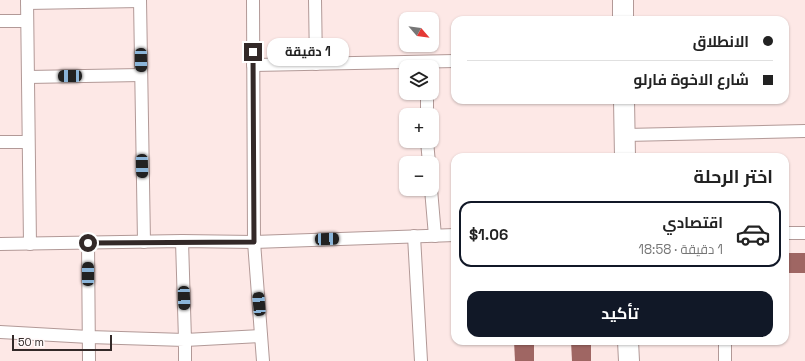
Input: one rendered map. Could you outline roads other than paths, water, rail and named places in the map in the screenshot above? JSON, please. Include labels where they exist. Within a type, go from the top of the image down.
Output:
[{"type":"main road","points":[[613,0],[613,16]]},
{"type":"main road","points":[[623,0],[623,16]]},
{"type":"main road","points":[[613,104],[613,153]]},
{"type":"main road","points":[[624,104],[625,153]]},
{"type":"main road","points":[[614,345],[615,361]]},
{"type":"main road","points":[[628,345],[629,361]]},
{"type":"street","points":[[30,244],[27,1],[140,0],[144,242]]},
{"type":"street","points":[[253,0],[252,65],[254,242],[263,361]]},
{"type":"street","points":[[315,0],[316,64]]},
{"type":"street","points":[[0,21],[27,21]]},
{"type":"street","points":[[439,64],[451,62]]},
{"type":"street","points":[[252,65],[399,65]]},
{"type":"street","points":[[28,77],[141,75]]},
{"type":"street","points":[[625,135],[805,131]]},
{"type":"street","points":[[0,142],[28,142]]},
{"type":"street","points":[[432,196],[435,236]]},
{"type":"street","points":[[789,233],[805,233]]},
{"type":"street","points":[[0,244],[182,241],[254,242],[451,235]]},
{"type":"street","points":[[414,236],[421,361]]},
{"type":"street","points":[[182,241],[185,361]]},
{"type":"street","points":[[88,243],[89,361]]},
{"type":"street","points":[[0,332],[185,340],[261,336]]},
{"type":"street","points":[[725,345],[725,361]]}]
